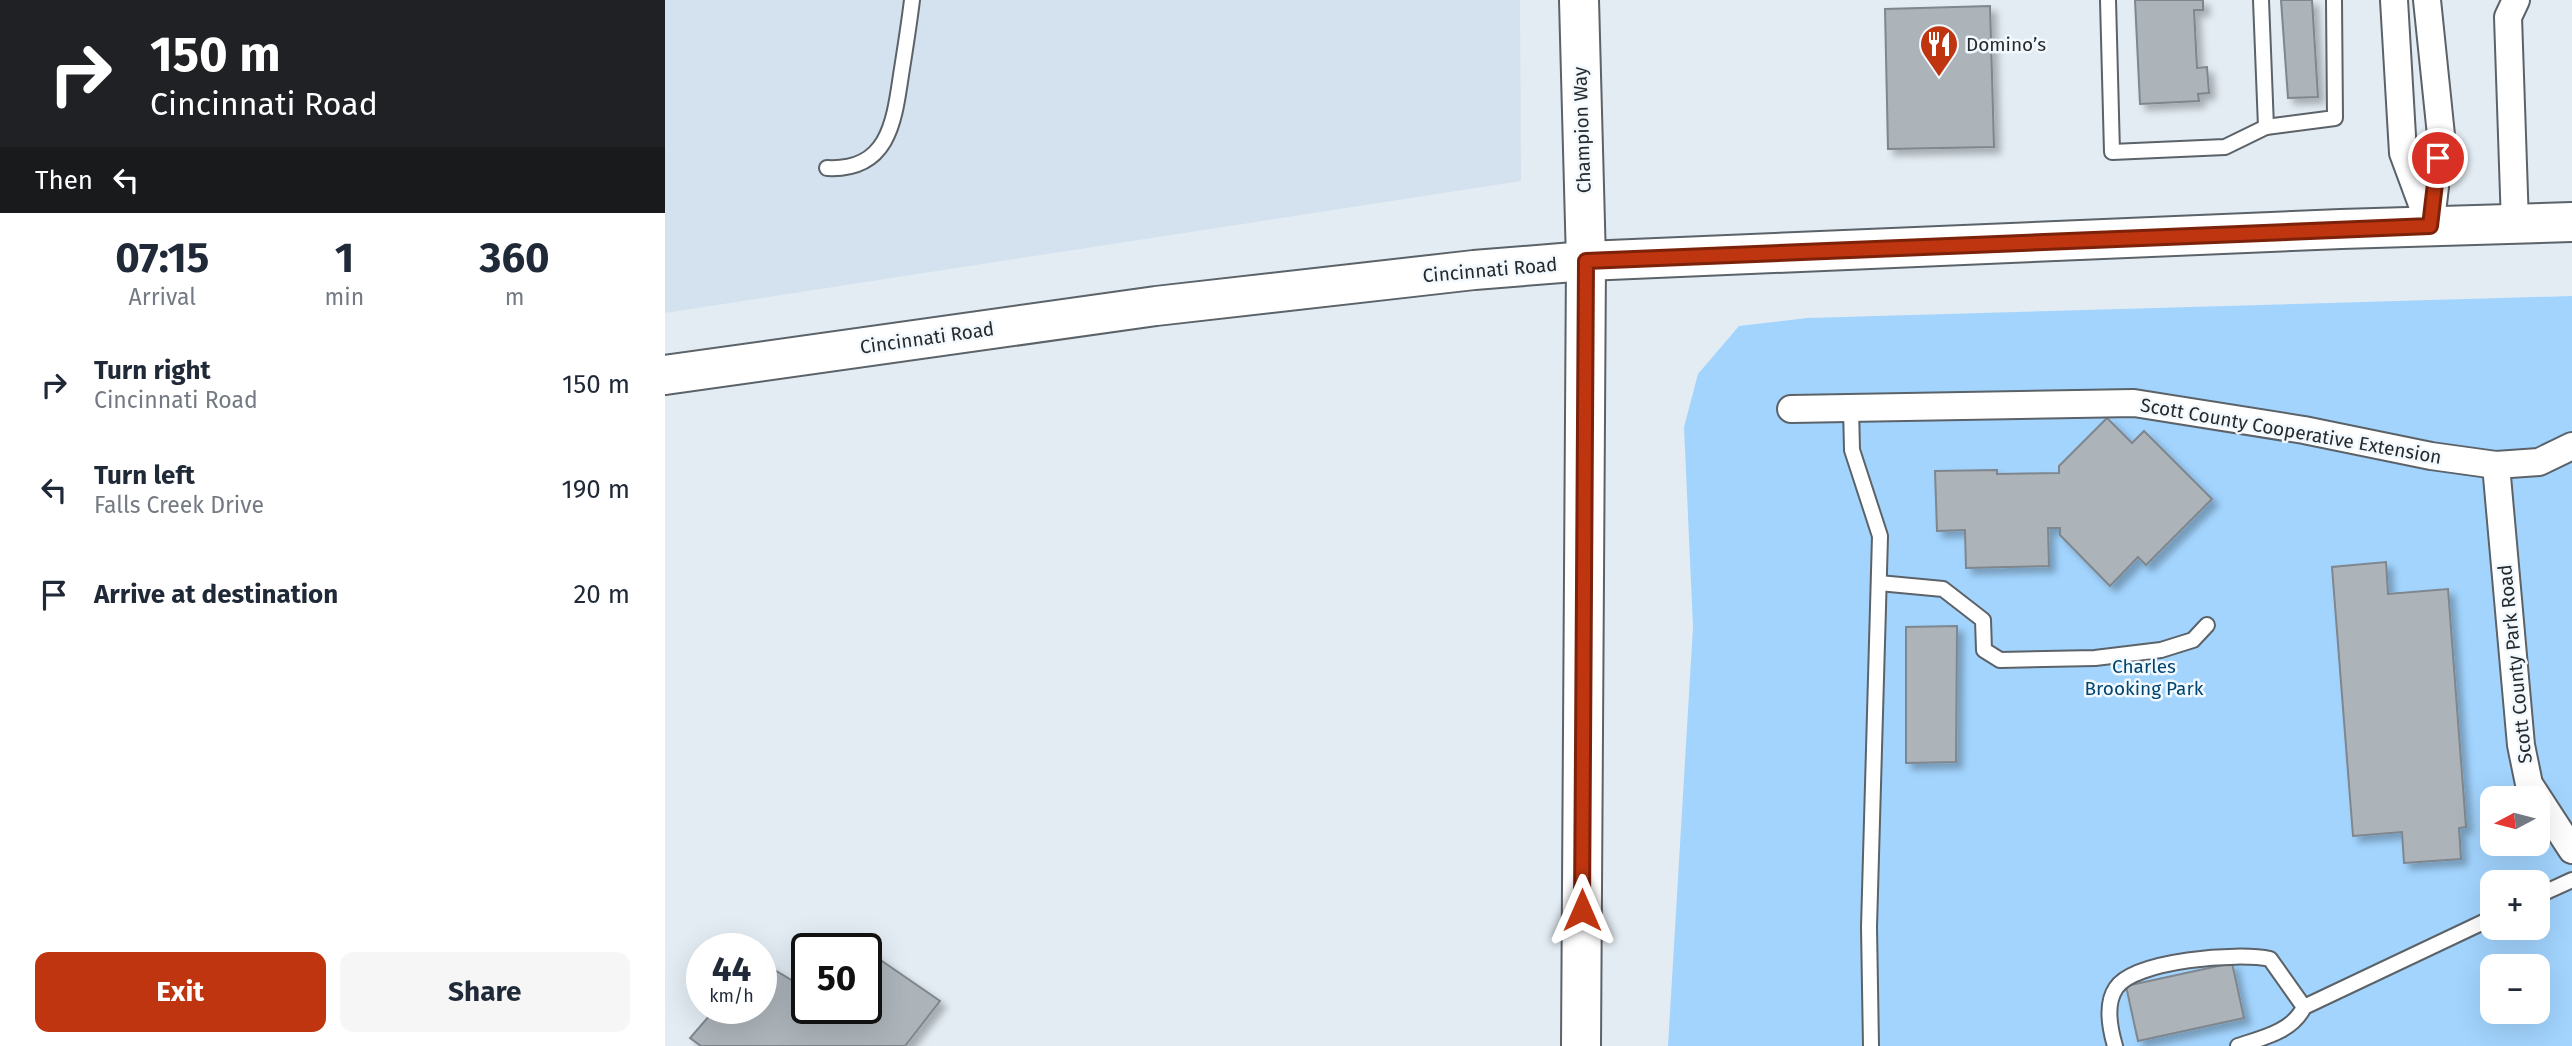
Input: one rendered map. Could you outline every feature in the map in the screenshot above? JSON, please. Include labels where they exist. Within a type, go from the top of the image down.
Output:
[{"type":"main road","name":"Champion Way","points":[[1579,0],[1586,261],[1581,1046]]},
{"type":"main road","name":"Cincinnati Road","points":[[665,375],[1156,306],[1474,270],[1586,261],[2572,222]]},
{"type":"street","points":[[2394,0],[2403,153],[2430,226]]},
{"type":"street","points":[[2427,0],[2441,135],[2430,226]]},
{"type":"street","points":[[2515,224],[2508,17],[2516,0]]},
{"type":"street","name":"Scott County Cooperative Extension","points":[[1791,409],[2134,403],[2304,430],[2442,458],[2495,465],[2539,462],[2572,446]]},
{"type":"street","name":"Scott County Park Road","points":[[2495,465],[2521,745],[2529,784],[2572,850]]},
{"type":"lane","points":[[827,168],[849,167],[861,162],[880,148],[888,137],[897,110],[912,0]]},
{"type":"lane","points":[[2108,0],[2112,152],[2225,147],[2266,127],[2335,118],[2334,0]]},
{"type":"lane","points":[[2261,0],[2266,127]]},
{"type":"lane","points":[[1851,407],[1852,450],[1880,536],[1869,927],[1871,1046]]},
{"type":"lane","points":[[1878,583],[1943,589],[1983,620],[1985,650],[2000,660],[2095,658],[2161,650],[2193,640],[2207,625]]},
{"type":"lane","points":[[2550,890],[2572,880]]},
{"type":"lane","points":[[2238,1046],[2284,1028],[2299,1017],[2304,1007],[2480,924]]},
{"type":"lane","points":[[2115,1046],[2110,1022],[2111,1003],[2116,987],[2135,972],[2208,957],[2252,955],[2270,959],[2304,1007]]},
{"type":"shaded area","points":[[665,0],[1520,0],[1521,181],[665,313]]},
{"type":"green space","name":"Charles Brooking Park","points":[[2572,296],[2572,1046],[1668,1046],[1693,627],[1684,427],[1698,374],[1739,326],[1807,318]]},
{"type":"building","points":[[2135,0],[2203,0],[2203,10],[2194,10],[2197,68],[2207,67],[2209,93],[2198,94],[2199,101],[2140,104]]},
{"type":"building","points":[[2281,0],[2312,0],[2318,97],[2288,98]]},
{"type":"building","name":"Domino’s","points":[[1990,6],[1994,147],[1888,149],[1885,9]]},
{"type":"building","points":[[2107,418],[2132,443],[2144,431],[2212,499],[2146,565],[2138,557],[2110,586],[2060,535],[2060,528],[2048,528],[2049,566],[1966,568],[1965,530],[1937,531],[1935,471],[2059,473],[2059,466]]},
{"type":"building","points":[[2386,562],[2388,594],[2448,589],[2466,827],[2459,828],[2461,859],[2404,863],[2402,832],[2353,836],[2332,567]]},
{"type":"building","points":[[1957,626],[1956,762],[1906,763],[1906,627]]},
{"type":"building","points":[[882,961],[940,1001],[905,1046],[701,1046],[690,1038],[702,1024],[777,1024],[777,971],[791,980],[791,1024],[882,1024]]},
{"type":"building","points":[[2232,963],[2244,1018],[2138,1041],[2126,986]]},
{"type":"place","name":"Domino’s","points":[[1939,78]]},
{"type":"route","points":[[1582,910],[1586,261],[2430,226],[2438,158]]}]
